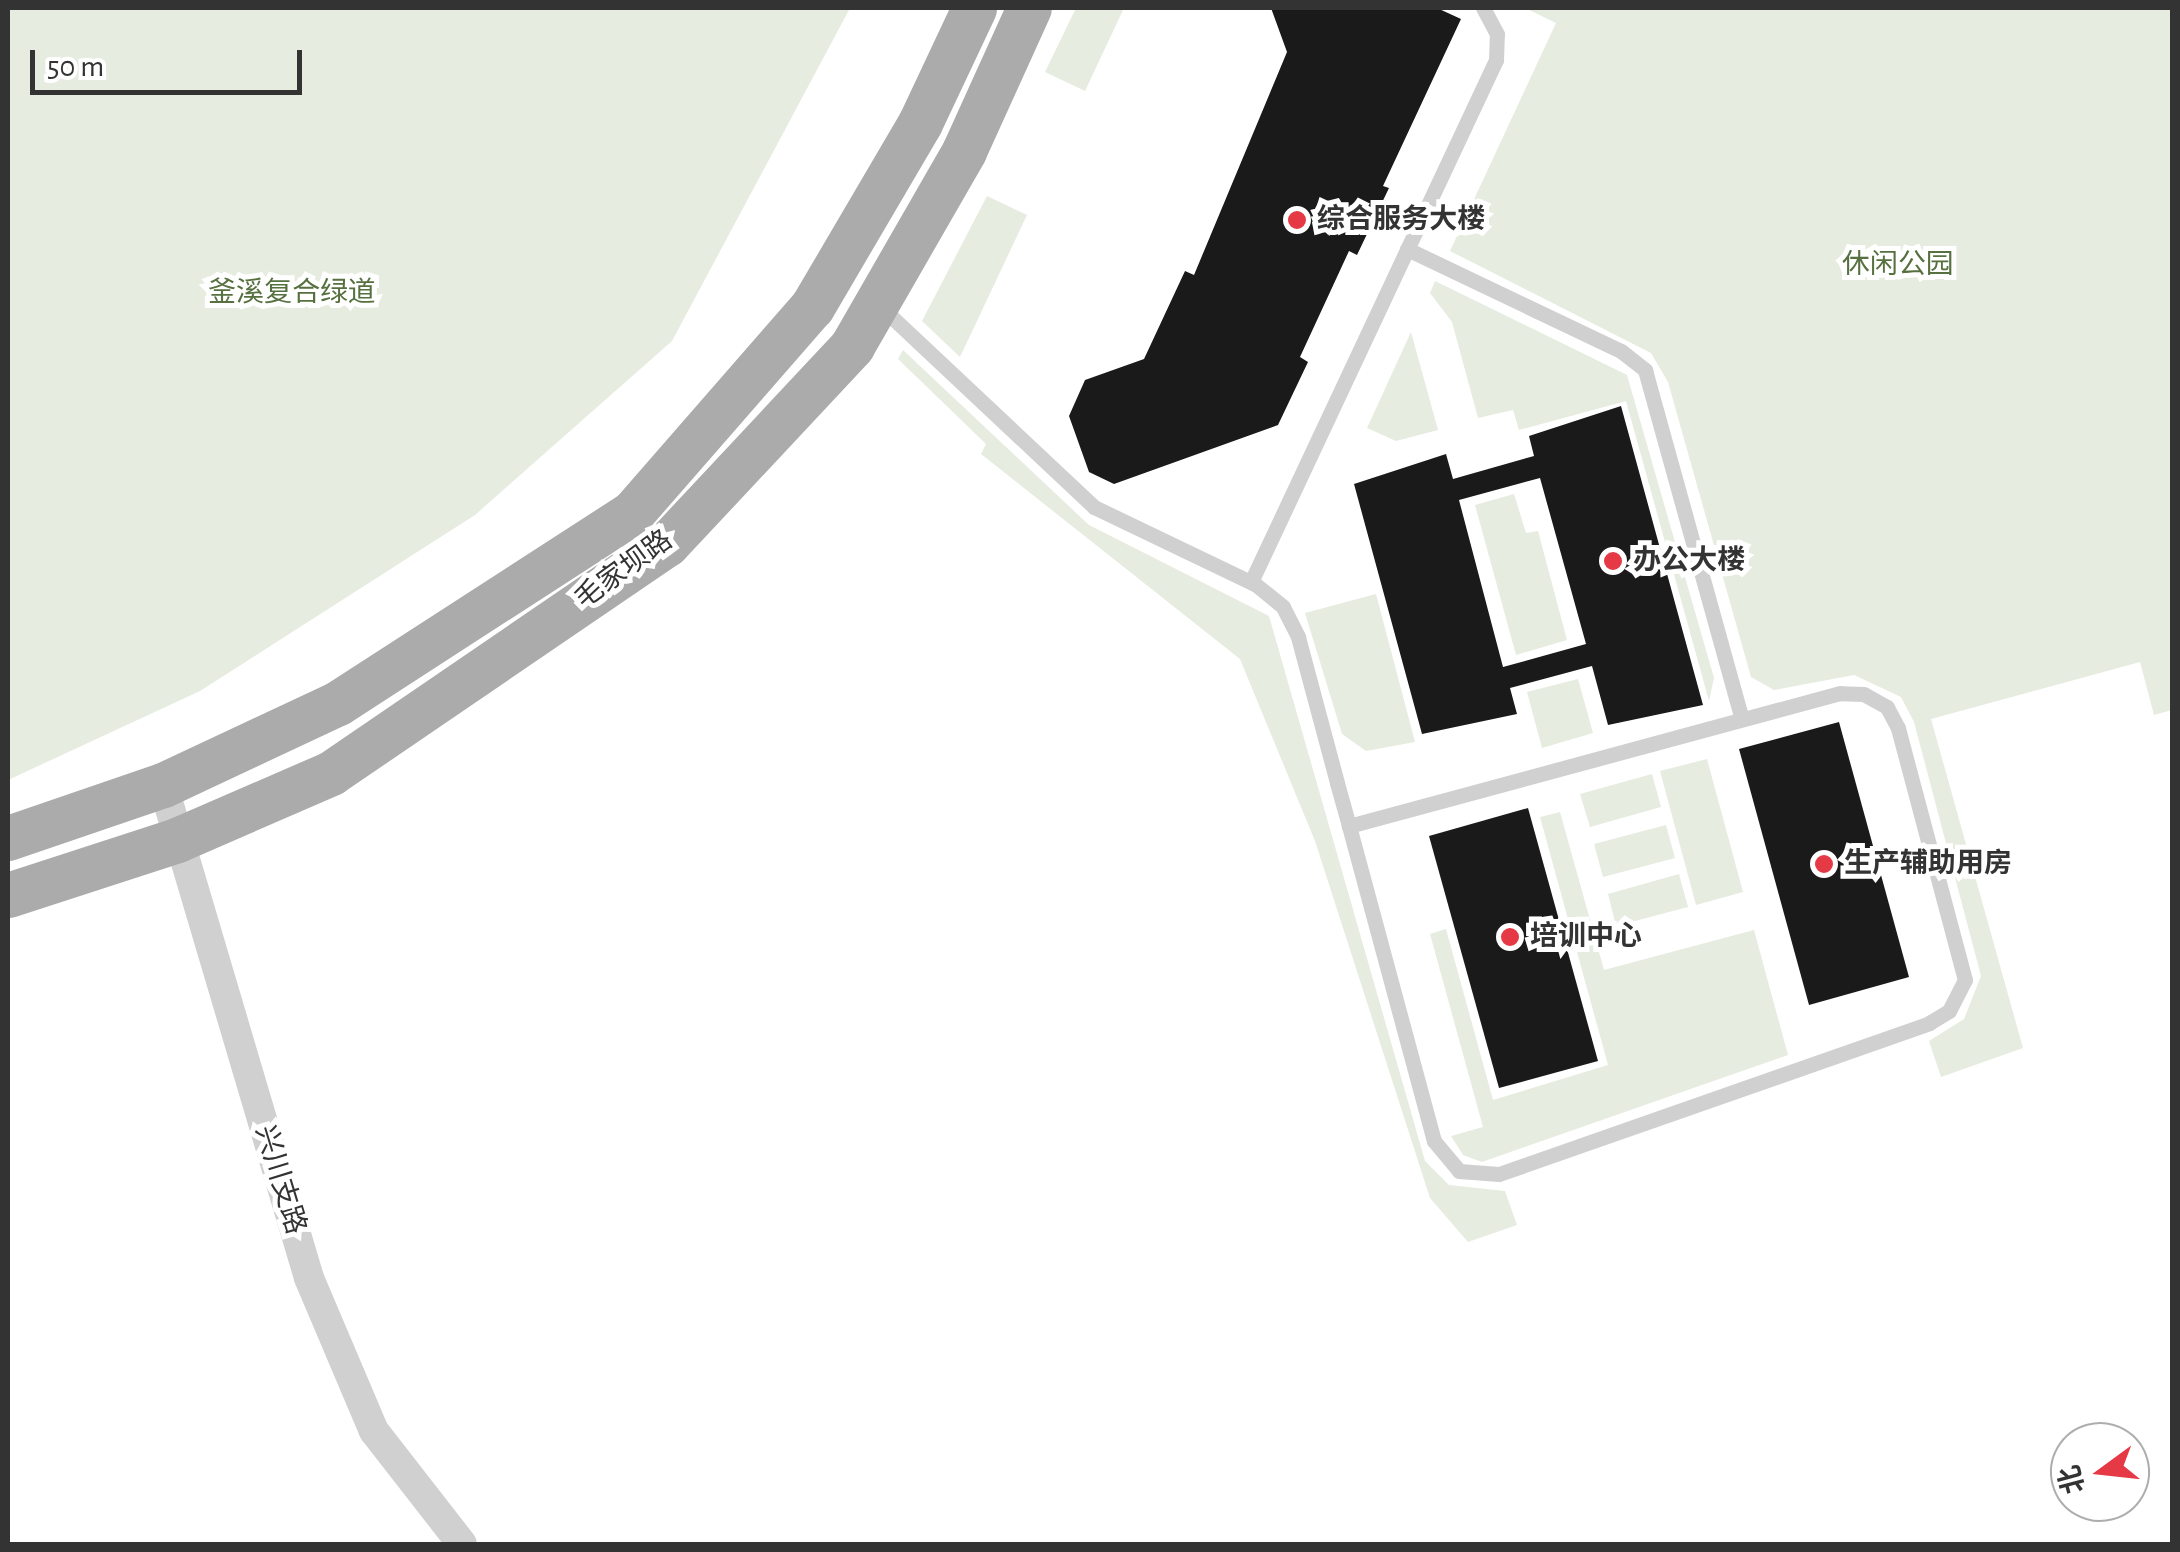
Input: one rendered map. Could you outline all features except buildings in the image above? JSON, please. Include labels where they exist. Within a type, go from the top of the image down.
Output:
[{"type":"main road","name":"毛家坝路","points":[[8,838],[163,786],[338,703],[632,513],[812,307],[920,123],[974,8]]},
{"type":"main road","name":"毛家坝路","points":[[8,895],[178,840],[331,774],[667,544],[852,346],[964,151],[1028,8]]},
{"type":"street","name":"兴川支路","points":[[163,786],[309,1278],[374,1431],[462,1544]]},
{"type":"lane","points":[[1251,582],[1496,60],[1497,34],[1482,8]]},
{"type":"lane","points":[[1408,250],[1621,351],[1645,370],[1742,719]]},
{"type":"lane","points":[[877,304],[1094,507],[1251,582],[1292,621],[1434,1140],[1460,1171],[1498,1174],[1929,1023],[1957,1002],[1963,966],[1886,707],[1853,691],[1349,826]]},
{"type":"green space","name":"釜溪复合绿道","points":[[8,8],[850,8],[672,341],[475,515],[200,691],[8,780]]},
{"type":"green space","points":[[1076,8],[1124,8],[1085,91],[1045,72]]},
{"type":"green space","name":"休闲公园","points":[[1525,8],[2172,8],[2172,710],[2154,715],[2140,662],[1931,719],[2023,1048],[1941,1077],[1929,1041],[1964,1019],[1981,976],[1914,722],[1901,697],[1854,675],[1774,690],[1751,677],[1668,382],[1651,353],[1450,251],[1556,23]]},
{"type":"green space","points":[[987,196],[1027,215],[960,357],[922,321]]},
{"type":"green space","points":[[1435,281],[1627,375],[1714,678],[1709,701],[1626,401],[1519,430],[1513,410],[1478,418],[1452,322],[1430,293]]},
{"type":"green space","points":[[1411,332],[1438,430],[1396,441],[1367,428]]},
{"type":"green space","points":[[903,350],[1089,525],[1269,616],[1425,1161],[1449,1185],[1505,1191],[1517,1225],[1468,1242],[1430,1198],[1315,841],[1240,659],[981,454],[986,444],[898,359]]},
{"type":"green space","points":[[1514,494],[1526,533],[1538,531],[1567,640],[1516,655],[1475,505]]},
{"type":"green space","points":[[1376,594],[1415,742],[1366,751],[1342,734],[1305,613]]},
{"type":"green space","points":[[1578,679],[1593,733],[1542,748],[1527,692]]},
{"type":"green space","points":[[1707,759],[1743,892],[1696,905],[1660,771]]},
{"type":"green space","points":[[1652,774],[1661,807],[1590,827],[1580,794]]},
{"type":"green space","points":[[1560,812],[1604,970],[1754,930],[1788,1055],[1482,1162],[1463,1155],[1451,1136],[1483,1127],[1430,934],[1446,929],[1493,1100],[1608,1065],[1540,817]]},
{"type":"green space","points":[[1666,825],[1675,858],[1603,877],[1594,844]]},
{"type":"green space","points":[[1679,874],[1688,907],[1616,926],[1608,894]]},
{"type":"place","name":"综合服务大楼","points":[[1297,220]]},
{"type":"place","name":"办公大楼","points":[[1613,561]]},
{"type":"place","name":"生产辅助用房","points":[[1824,864]]},
{"type":"place","name":"培训中心","points":[[1510,937]]}]
